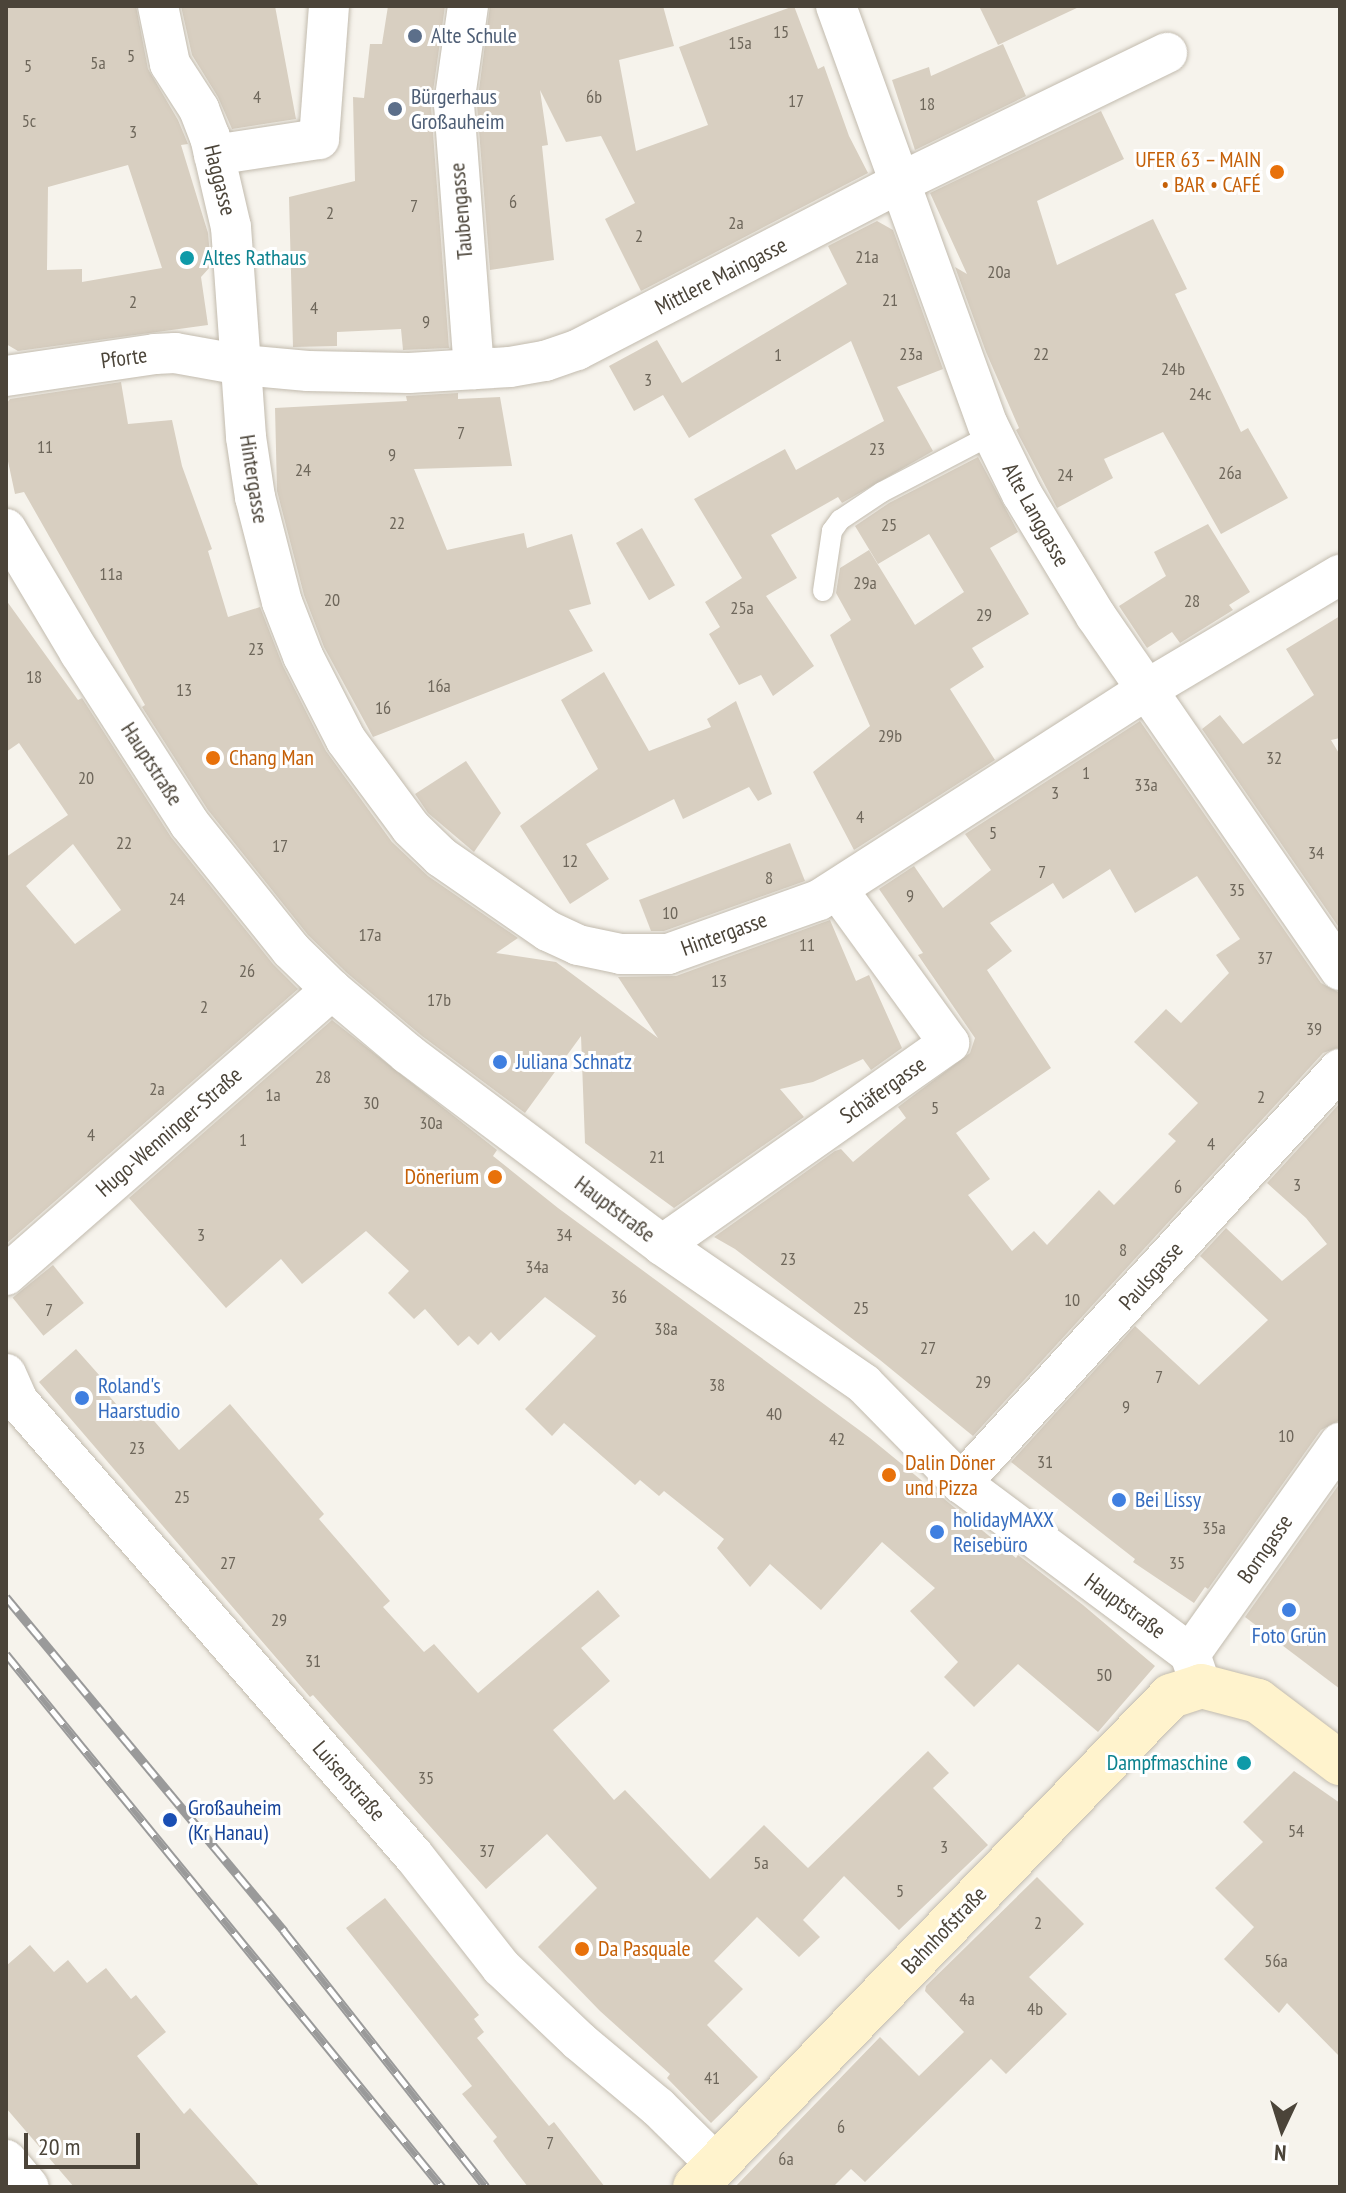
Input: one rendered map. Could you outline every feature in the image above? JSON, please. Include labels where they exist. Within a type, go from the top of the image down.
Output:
[{"type":"street","name":"Haggasse","points":[[158,6],[170,64],[199,109],[214,155],[236,257],[242,365]]},
{"type":"street","points":[[214,155],[319,139],[329,6]]},
{"type":"street","name":"Taubengasse","points":[[468,6],[454,104],[474,369]]},
{"type":"street","name":"Alte Langgasse","points":[[836,6],[993,434],[1057,557],[1340,970]]},
{"type":"street","name":"Mittlere Maingasse","points":[[242,365],[308,371],[474,369],[510,367],[577,350],[899,183],[1167,53]]},
{"type":"street","name":"Pforte","points":[[6,376],[155,354],[185,354],[242,365]]},
{"type":"street","name":"Hintergasse","points":[[242,365],[246,437],[255,497],[287,616],[346,740],[389,803],[441,857],[548,931],[578,945],[621,954],[668,954],[692,948],[838,890],[1146,690],[1340,575]]},
{"type":"street","name":"Hauptstraße","points":[[6,529],[80,653],[189,823],[291,950],[332,990],[408,1054],[662,1245],[864,1384],[961,1483],[1195,1670],[1258,1701],[1340,1763]]},
{"type":"street","name":"Schäfergasse","points":[[662,1245],[949,1043],[838,890]]},
{"type":"street","name":"Hugo-Wenninger-Straße","points":[[6,1275],[332,990]]},
{"type":"street","name":"Paulsgasse","points":[[961,1483],[1340,1069]]},
{"type":"street","name":"Luisenstraße","points":[[6,1374],[18,1401],[414,1856],[501,1967],[579,2041],[658,2107],[706,2176]]},
{"type":"street","name":"Borngasse","points":[[1195,1670],[1340,1443]]},
{"type":"street","name":"Bahnhofstraße","points":[[706,2176],[1195,1670]]},
{"type":"street","points":[[6,2160],[29,2187]]},
{"type":"lane","points":[[823,591],[832,531],[840,520],[882,492],[993,434]]},
{"type":"building","points":[[6,6],[136,6],[148,69],[178,120],[188,144],[181,145],[208,233],[211,266],[201,277],[208,325],[18,351],[6,344]],"holes":[[[128,165],[162,268],[82,282],[82,269],[47,270],[48,187]]]},
{"type":"building","points":[[181,6],[275,6],[296,119],[232,129],[218,97],[192,55]]},
{"type":"building","points":[[388,6],[445,6],[431,106],[449,348],[403,350],[401,329],[337,332],[337,346],[293,347],[289,197],[355,181],[353,97],[364,98],[370,44],[382,44]]},
{"type":"building","points":[[490,6],[663,6],[674,46],[619,60],[636,151],[708,125],[679,47],[794,6],[818,69],[824,66],[849,136],[868,173],[641,291],[605,219],[635,203],[601,136],[566,142],[540,90],[548,145],[542,146],[554,260],[490,270],[477,105]]},
{"type":"building","points":[[979,6],[1081,6],[998,45]]},
{"type":"building","points":[[1003,44],[1026,96],[915,150],[892,80],[929,67],[931,76]]},
{"type":"building","points":[[1101,111],[1124,159],[1037,201],[1057,265],[1153,219],[1187,289],[1175,294],[1241,432],[1248,428],[1288,498],[1221,534],[1163,432],[1104,459],[1113,478],[1057,508],[1016,430],[1019,428],[986,352],[955,267],[967,274],[930,193]]},
{"type":"building","points":[[877,221],[893,230],[943,369],[897,387],[933,451],[842,503],[838,497],[771,535],[797,578],[766,596],[814,666],[773,696],[761,675],[739,685],[709,634],[720,627],[705,602],[742,578],[694,499],[785,449],[796,470],[884,421],[851,341],[689,438],[663,395],[634,411],[609,366],[657,340],[682,383],[847,284],[828,246]]},
{"type":"building","points":[[121,382],[128,424],[172,420],[182,466],[212,549],[208,551],[228,617],[260,607],[283,666],[326,751],[392,842],[428,876],[518,938],[496,953],[556,962],[658,1038],[618,977],[676,976],[830,920],[856,981],[869,975],[902,1048],[871,1070],[863,1059],[813,1082],[780,1089],[804,1117],[674,1208],[585,1143],[581,1036],[525,1113],[422,1036],[347,973],[308,935],[208,810],[142,707],[145,705],[24,492],[15,494],[6,452],[6,404],[10,399]]},
{"type":"building","points":[[458,393],[458,399],[500,397],[512,466],[414,469],[447,550],[524,533],[527,548],[572,534],[591,604],[569,610],[593,651],[373,737],[324,647],[304,595],[277,491],[275,408],[407,401],[406,396]]},
{"type":"building","points":[[978,457],[1018,532],[990,548],[1029,614],[972,648],[984,667],[950,689],[995,760],[854,850],[813,772],[870,726],[830,635],[851,620],[836,593],[840,568],[869,550],[915,625],[964,592],[929,534],[878,564],[855,526],[889,503]]},
{"type":"building","points":[[1208,524],[1250,592],[1229,605],[1233,610],[1180,643],[1172,632],[1147,648],[1119,606],[1166,576],[1154,552]]},
{"type":"building","points":[[642,528],[675,585],[649,600],[616,543]]},
{"type":"building","points":[[6,600],[78,700],[82,698],[171,837],[273,964],[298,989],[6,1244],[6,857],[68,815],[19,743],[6,752]],"holes":[[[73,844],[121,910],[75,944],[26,886]]]},
{"type":"building","points":[[1340,616],[1340,738],[1331,740],[1340,755],[1340,929],[1202,729],[1220,715],[1243,744],[1314,695],[1286,649]]},
{"type":"building","points":[[604,672],[649,751],[711,727],[707,719],[736,701],[772,794],[758,801],[749,787],[683,819],[674,799],[586,844],[609,879],[570,904],[520,826],[598,769],[561,700]]},
{"type":"building","points":[[1140,721],[1321,983],[1340,993],[1340,1047],[1323,1053],[973,1436],[880,1360],[735,1249],[714,1237],[835,1151],[841,1149],[853,1162],[906,1118],[898,1107],[970,1053],[975,1038],[918,955],[923,953],[879,889],[914,866],[943,908],[991,870],[965,834]],"holes":[[[1110,869],[1135,913],[1197,876],[1240,939],[1216,955],[1229,973],[1181,1023],[1166,1009],[1134,1042],[1198,1103],[1168,1134],[1176,1141],[1114,1205],[1099,1190],[1047,1245],[1034,1231],[1012,1251],[968,1195],[990,1179],[956,1133],[1051,1068],[987,970],[1012,951],[990,923],[1053,883],[1063,899]]]},
{"type":"building","points":[[466,761],[501,813],[474,852],[428,813],[415,794]]},
{"type":"building","points":[[790,843],[805,881],[664,931],[651,931],[639,900]]},
{"type":"building","points":[[332,1020],[497,1150],[493,1156],[558,1208],[870,1438],[1016,1558],[1018,1555],[1083,1605],[1155,1666],[1098,1732],[1018,1664],[974,1707],[944,1677],[958,1662],[910,1611],[935,1588],[882,1542],[821,1610],[770,1564],[750,1587],[717,1548],[724,1539],[664,1491],[659,1496],[640,1480],[635,1485],[564,1423],[552,1436],[525,1409],[596,1336],[545,1297],[499,1341],[491,1332],[478,1345],[469,1336],[458,1346],[425,1309],[414,1319],[388,1293],[409,1271],[366,1231],[302,1284],[281,1259],[226,1308],[129,1198]]},
{"type":"building","points":[[1340,1103],[1340,1420],[1321,1430],[1208,1589],[1205,1587],[1194,1603],[1133,1562],[1135,1559],[1011,1462],[1135,1326],[1199,1385],[1268,1320],[1200,1256],[1226,1228],[1282,1281],[1327,1244],[1306,1218],[1267,1183]]},
{"type":"building","points":[[53,1265],[84,1303],[43,1336],[13,1298]]},
{"type":"building","points":[[76,1349],[100,1376],[104,1390],[129,1419],[143,1408],[179,1450],[230,1404],[324,1514],[319,1519],[390,1601],[383,1607],[424,1652],[434,1644],[478,1693],[598,1590],[620,1616],[581,1648],[610,1681],[553,1730],[614,1800],[625,1790],[710,1879],[764,1825],[808,1868],[928,1751],[949,1773],[933,1788],[988,1845],[899,1930],[844,1876],[803,1920],[820,1937],[799,1957],[757,1917],[714,1961],[743,1989],[707,2025],[758,2077],[711,2123],[667,2078],[670,2074],[600,2011],[538,1947],[597,1888],[547,1834],[486,1889],[313,1695],[310,1697],[39,1382]]},
{"type":"building","points":[[1340,1483],[1340,1689],[1245,1617]]},
{"type":"building","points":[[1294,1771],[1340,1803],[1340,2057],[1287,2003],[1279,2013],[1224,1959],[1254,1927],[1215,1888],[1263,1842],[1243,1822]]},
{"type":"building","points":[[1037,1877],[1084,1924],[1029,1977],[1067,2014],[1006,2074],[991,2059],[865,2182],[851,2169],[833,2187],[735,2187],[880,2037],[919,2076],[964,2032],[925,1991],[926,1986]]},
{"type":"building","points":[[385,1898],[479,2015],[474,2019],[484,2032],[477,2038],[549,2126],[554,2122],[605,2187],[528,2187],[507,2160],[493,2141],[497,2137],[462,2094],[472,2086],[346,1928]]},
{"type":"building","points":[[30,1945],[54,1972],[68,1960],[87,1983],[106,1968],[131,1999],[136,1995],[166,2032],[137,2056],[184,2114],[190,2108],[260,2187],[74,2187],[6,2108],[6,1966]]},
{"type":"railway","points":[[6,1597],[284,1931],[486,2187]]},
{"type":"railway","points":[[6,1654],[442,2187]]},
{"type":"place","name":"Alte Schule","points":[[415,36]]},
{"type":"place","name":"Bürgerhaus Großauheim","points":[[395,109]]},
{"type":"place","name":"UFER 63 – MAIN • BAR • CAFÉ","points":[[1277,172]]},
{"type":"place","name":"Altes Rathaus","points":[[187,258]]},
{"type":"place","name":"Chang Man","points":[[213,758]]},
{"type":"place","name":"Juliana Schnatz","points":[[500,1062]]},
{"type":"place","name":"Dönerium","points":[[495,1177]]},
{"type":"place","name":"Roland's Haarstudio","points":[[82,1398]]},
{"type":"place","name":"Dalin Döner und Pizza","points":[[889,1475]]},
{"type":"place","name":"Bei Lissy","points":[[1119,1500]]},
{"type":"place","name":"holidayMAXX Reisebüro","points":[[937,1532]]},
{"type":"place","name":"Foto Grün","points":[[1289,1610]]},
{"type":"place","name":"Dampfmaschine","points":[[1244,1763]]},
{"type":"place","name":"Großauheim (Kr Hanau)","points":[[170,1820]]},
{"type":"place","name":"Da Pasquale","points":[[582,1949]]}]
